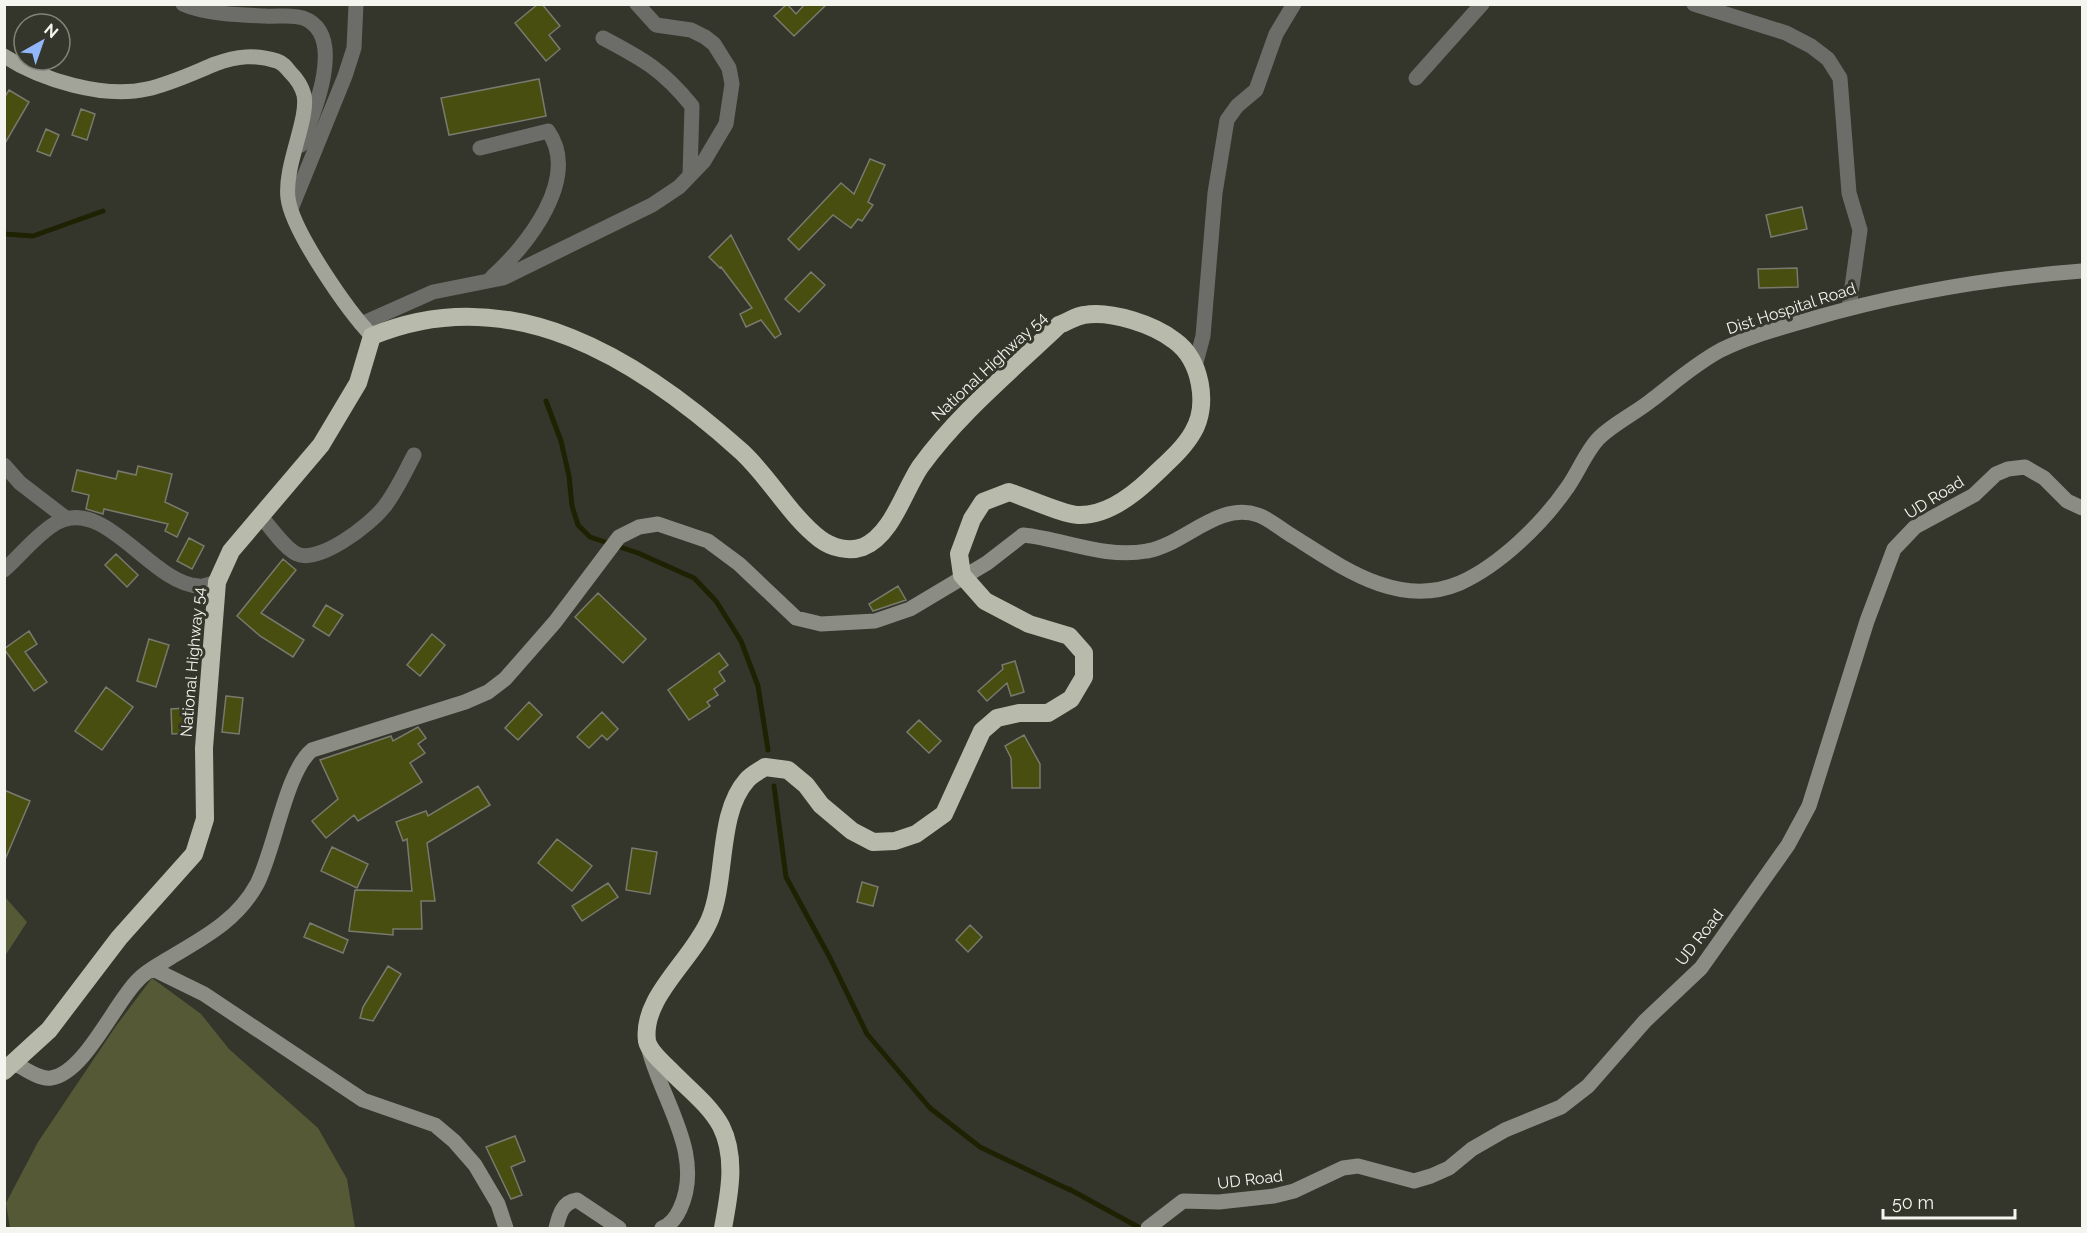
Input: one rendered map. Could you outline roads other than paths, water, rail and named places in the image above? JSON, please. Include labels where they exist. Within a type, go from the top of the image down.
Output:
[{"type":"highway","name":"National Highway 54","points":[[9,1067],[49,1030],[119,938],[194,854],[205,819],[204,748],[217,582],[231,551],[321,446],[358,383],[366,330],[453,316],[506,318],[559,332],[599,348],[678,401],[718,433],[742,453],[777,489],[804,524],[822,541],[844,550],[864,547],[883,532],[939,440],[1059,325],[1085,314],[1118,316],[1147,325],[1177,341],[1195,366],[1202,398],[1194,431],[1180,450],[1138,490],[1104,511],[1077,516],[1009,492],[983,502],[972,519],[959,554],[962,575]]},
{"type":"highway","points":[[723,1228],[731,1175],[728,1150],[721,1126],[648,1044],[646,1024],[651,1008],[663,988],[704,935],[720,889],[727,825],[747,780],[765,767],[788,771],[806,785],[821,804],[852,831],[873,842],[895,841],[916,834],[944,814],[982,731],[997,718],[1019,713],[1048,713],[1071,699],[1084,677],[1084,653],[1069,636],[1029,624],[985,601],[962,575]]},
{"type":"main road","points":[[4,56],[52,78],[109,93],[148,89],[226,60],[257,55],[282,63],[297,79],[304,96],[288,179],[288,198],[291,209],[310,247],[366,330]]},
{"type":"street","points":[[183,4],[235,14],[304,18],[322,38],[326,63],[322,82],[288,179]]},
{"type":"street","points":[[291,209],[345,76],[354,48],[356,4]]},
{"type":"street","points":[[366,330],[433,292],[503,278],[652,204],[679,187],[718,142],[726,124],[732,84],[729,68],[714,44],[705,37],[691,30],[656,25],[637,4]]},
{"type":"street","points":[[1195,366],[1203,336],[1215,193],[1227,120],[1237,106],[1256,90],[1276,34],[1294,4]]},
{"type":"street","points":[[1416,78],[1482,4]]},
{"type":"street","points":[[1694,4],[1786,33],[1811,45],[1828,59],[1840,78],[1849,193],[1860,230],[1849,308]]},
{"type":"street","points":[[603,38],[652,64],[671,81],[692,106],[690,175]]},
{"type":"street","points":[[480,148],[548,131],[554,140],[559,159],[555,184],[541,221],[513,258],[485,283]]},
{"type":"street","name":"Dist Hospital Road","points":[[153,969],[220,928],[238,912],[257,884],[272,848],[296,769],[303,757],[312,750],[465,702],[488,692],[505,679],[555,622],[619,537],[639,526],[658,524],[708,541],[739,564],[796,618],[821,624],[875,621],[910,609],[962,575],[987,562],[1023,536],[1112,552],[1147,551],[1172,543],[1219,518],[1238,513],[1259,515],[1346,570],[1379,586],[1422,590],[1459,583],[1531,534],[1567,489],[1599,438],[1653,399],[1683,373],[1722,349],[1771,330],[1849,308],[1979,283],[2082,271]]},
{"type":"street","points":[[261,517],[295,553],[307,556],[319,554],[362,528],[384,507],[414,455]]},
{"type":"street","points":[[4,465],[29,490],[67,519]]},
{"type":"street","name":"UD Road","points":[[1148,1228],[1183,1201],[1219,1202],[1274,1196],[1294,1191],[1343,1168],[1358,1166],[1414,1181],[1449,1167],[1472,1149],[1505,1130],[1561,1107],[1588,1086],[1645,1021],[1701,968],[1788,845],[1809,806],[1867,621],[1894,549],[1915,527],[1974,495],[1996,474],[2008,469],[2025,467],[2044,478],[2067,501],[2082,508]]},
{"type":"street","points":[[4,570],[57,523],[67,519],[83,519],[110,529],[148,562],[176,579],[199,586],[217,582]]},
{"type":"street","points":[[9,1067],[51,1078],[66,1071],[88,1051],[138,979],[153,969],[204,994],[363,1100],[435,1125],[454,1141],[475,1164],[498,1204],[506,1228]]},
{"type":"street","points":[[648,1044],[682,1138],[688,1178],[683,1202],[676,1217],[662,1228]]},
{"type":"street","points":[[556,1228],[563,1208],[570,1201],[577,1200],[619,1228]]},
{"type":"waterway","points":[[4,234],[33,236],[103,211]]},
{"type":"waterway","points":[[546,401],[561,441],[569,476],[572,506],[578,525],[590,537],[638,553],[694,578],[716,601],[741,641],[758,686],[768,750]]},
{"type":"waterway","points":[[774,786],[786,877],[830,958],[867,1034],[930,1108],[980,1147],[1070,1190]]},
{"type":"waterway","points":[[1069,1189],[1140,1228]]}]
